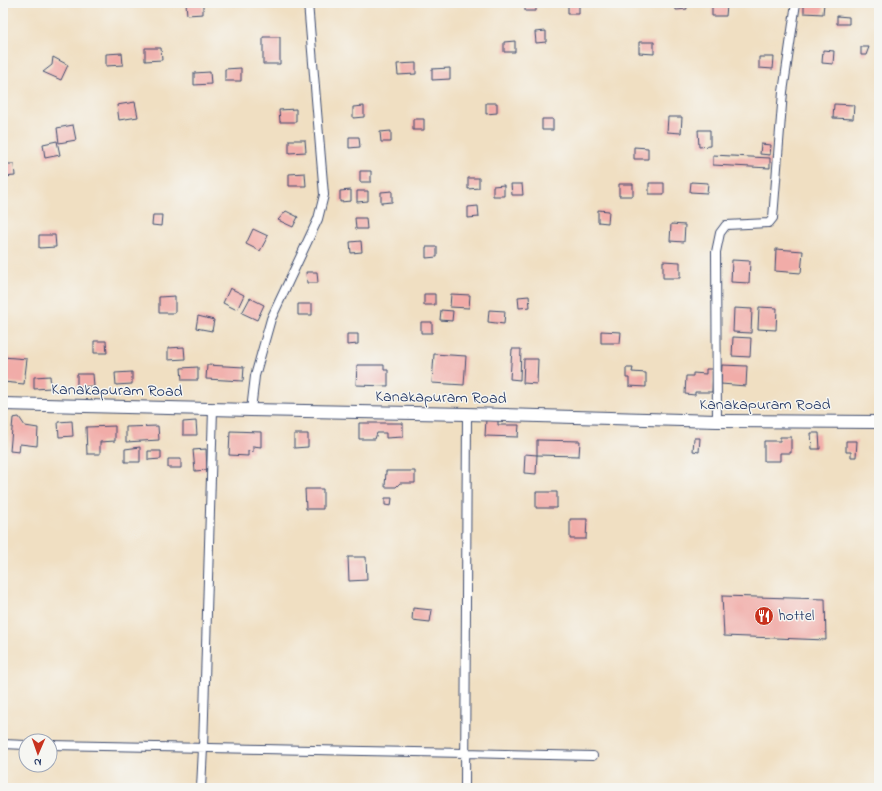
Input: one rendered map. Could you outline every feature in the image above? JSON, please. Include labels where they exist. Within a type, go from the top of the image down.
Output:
[{"type":"street","points":[[251,410],[255,376],[271,319],[318,219],[324,195],[308,3]]},
{"type":"street","points":[[718,422],[716,252],[720,233],[726,225],[769,223],[773,218],[783,92],[796,3]]},
{"type":"street","name":"Kanakapuram Road","points":[[3,404],[213,410],[468,414],[718,422],[879,422]]},
{"type":"street","points":[[201,788],[213,410]]},
{"type":"street","points":[[465,788],[468,414]]},
{"type":"street","points":[[3,744],[18,745]]},
{"type":"street","points":[[58,745],[593,756]]},
{"type":"building","points":[[186,3],[203,3],[203,14],[187,15]]},
{"type":"building","points":[[525,3],[536,3],[536,11],[525,11]]},
{"type":"building","points":[[579,3],[579,14],[568,14],[568,4]]},
{"type":"building","points":[[675,3],[686,3],[687,9],[676,10]]},
{"type":"building","points":[[804,3],[824,3],[823,14],[804,13]]},
{"type":"building","points":[[712,4],[727,5],[726,16],[712,16]]},
{"type":"building","points":[[837,16],[849,17],[849,24],[837,24]]},
{"type":"building","points":[[546,31],[546,42],[536,43],[535,32]]},
{"type":"building","points":[[263,37],[280,37],[280,64],[263,64]]},
{"type":"building","points":[[515,41],[515,52],[504,52],[504,42]]},
{"type":"building","points":[[639,42],[654,42],[654,54],[639,53]]},
{"type":"building","points":[[861,47],[869,47],[866,55],[861,55]]},
{"type":"building","points":[[145,48],[161,48],[162,60],[145,61]]},
{"type":"building","points":[[823,50],[834,51],[833,64],[822,63]]},
{"type":"building","points":[[122,53],[123,65],[106,66],[106,54]]},
{"type":"building","points":[[53,57],[68,65],[61,80],[43,72],[52,65]]},
{"type":"building","points":[[759,57],[774,57],[773,69],[759,68]]},
{"type":"building","points":[[416,63],[416,74],[398,75],[397,64]]},
{"type":"building","points":[[241,68],[241,81],[225,81],[225,69]]},
{"type":"building","points":[[450,68],[450,79],[432,80],[432,69]]},
{"type":"building","points":[[210,72],[211,84],[194,85],[194,73]]},
{"type":"building","points":[[135,102],[138,117],[119,120],[117,105]]},
{"type":"building","points":[[486,103],[497,103],[497,113],[486,114]]},
{"type":"building","points":[[834,104],[854,105],[853,119],[833,118]]},
{"type":"building","points":[[364,106],[364,117],[353,118],[353,107]]},
{"type":"building","points":[[296,109],[296,122],[280,122],[279,110]]},
{"type":"building","points":[[668,117],[682,117],[681,133],[667,132]]},
{"type":"building","points":[[413,119],[424,119],[424,130],[413,130]]},
{"type":"building","points":[[542,119],[553,119],[553,130],[542,130]]},
{"type":"building","points":[[73,125],[76,140],[59,143],[57,128]]},
{"type":"building","points":[[698,130],[710,130],[710,146],[699,147]]},
{"type":"building","points":[[391,131],[391,142],[381,142],[380,132]]},
{"type":"building","points":[[349,137],[359,137],[360,147],[349,148]]},
{"type":"building","points":[[289,140],[305,140],[306,152],[289,153]]},
{"type":"building","points":[[57,141],[60,155],[45,158],[43,144]]},
{"type":"building","points":[[761,144],[771,145],[770,155],[760,154]]},
{"type":"building","points":[[634,147],[648,148],[648,159],[634,159]]},
{"type":"building","points":[[713,155],[770,158],[770,168],[713,165]]},
{"type":"building","points":[[3,164],[14,164],[15,176],[3,177]]},
{"type":"building","points":[[360,171],[371,171],[371,182],[360,182]]},
{"type":"building","points":[[305,173],[306,186],[289,186],[289,174]]},
{"type":"building","points":[[468,178],[479,178],[479,188],[468,189]]},
{"type":"building","points":[[691,182],[708,183],[707,193],[690,192]]},
{"type":"building","points":[[649,183],[664,183],[664,194],[649,194]]},
{"type":"building","points":[[511,184],[522,184],[523,195],[512,195]]},
{"type":"building","points":[[619,184],[633,184],[633,196],[619,196]]},
{"type":"building","points":[[504,185],[504,196],[493,196],[493,186]]},
{"type":"building","points":[[351,190],[351,201],[340,202],[340,191]]},
{"type":"building","points":[[357,191],[368,191],[368,201],[357,202]]},
{"type":"building","points":[[392,191],[392,202],[381,203],[381,192]]},
{"type":"building","points":[[478,206],[479,217],[468,218],[468,207]]},
{"type":"building","points":[[598,210],[609,211],[608,223],[598,222]]},
{"type":"building","points":[[286,211],[298,217],[293,227],[278,220]]},
{"type":"building","points":[[153,215],[162,215],[161,226],[152,225]]},
{"type":"building","points":[[355,218],[366,218],[367,229],[356,229]]},
{"type":"building","points":[[671,224],[685,225],[684,242],[670,241]]},
{"type":"building","points":[[253,229],[268,236],[260,251],[246,244]]},
{"type":"building","points":[[39,235],[55,235],[56,247],[39,248]]},
{"type":"building","points":[[361,241],[362,252],[351,253],[350,242]]},
{"type":"building","points":[[426,247],[437,247],[437,257],[426,258]]},
{"type":"building","points":[[776,249],[803,251],[801,273],[775,271]]},
{"type":"building","points":[[732,260],[750,261],[749,283],[731,282]]},
{"type":"building","points":[[663,261],[680,262],[680,278],[663,278]]},
{"type":"building","points":[[306,272],[317,272],[318,283],[307,283]]},
{"type":"building","points":[[230,288],[244,295],[237,310],[223,303]]},
{"type":"building","points":[[424,294],[435,294],[435,305],[424,305]]},
{"type":"building","points":[[451,294],[470,295],[469,308],[450,307]]},
{"type":"building","points":[[175,296],[175,313],[159,313],[159,297]]},
{"type":"building","points":[[529,296],[530,307],[519,308],[518,297]]},
{"type":"building","points":[[250,298],[264,305],[257,320],[242,313]]},
{"type":"building","points":[[298,304],[312,304],[312,315],[298,315]]},
{"type":"building","points":[[759,307],[777,308],[776,330],[758,329]]},
{"type":"building","points":[[734,308],[752,309],[751,333],[733,332]]},
{"type":"building","points":[[441,310],[453,311],[452,321],[440,320]]},
{"type":"building","points":[[489,310],[505,311],[504,324],[488,322]]},
{"type":"building","points":[[198,316],[214,320],[212,331],[196,328]]},
{"type":"building","points":[[421,322],[432,322],[432,333],[421,333]]},
{"type":"building","points":[[601,331],[621,332],[620,343],[601,343]]},
{"type":"building","points":[[347,334],[358,334],[358,344],[347,345]]},
{"type":"building","points":[[733,337],[751,338],[750,357],[732,356]]},
{"type":"building","points":[[94,341],[106,341],[107,353],[94,353]]},
{"type":"building","points":[[184,347],[185,359],[168,360],[168,348]]},
{"type":"building","points":[[512,349],[521,349],[520,380],[510,379]]},
{"type":"building","points":[[434,354],[466,356],[464,385],[432,383]]},
{"type":"building","points":[[3,357],[27,359],[24,384],[3,382]]},
{"type":"building","points":[[524,359],[538,359],[537,384],[523,383]]},
{"type":"building","points":[[207,365],[244,367],[243,381],[206,379]]},
{"type":"building","points":[[357,365],[384,365],[384,370],[388,370],[388,386],[356,385]]},
{"type":"building","points":[[722,365],[747,366],[746,386],[721,384]]},
{"type":"building","points":[[198,367],[198,380],[182,380],[181,368]]},
{"type":"building","points":[[626,368],[633,368],[632,372],[646,373],[646,387],[629,386],[629,378],[626,378]]},
{"type":"building","points":[[706,369],[713,369],[712,392],[695,392],[695,395],[685,394],[686,376],[693,376],[693,373],[706,374]]},
{"type":"building","points":[[132,372],[132,384],[116,385],[115,373]]},
{"type":"building","points":[[77,374],[93,374],[94,386],[77,387]]},
{"type":"building","points":[[50,376],[51,388],[34,389],[34,377]]},
{"type":"building","points":[[19,417],[25,426],[38,428],[37,446],[20,444],[19,452],[10,451],[13,418]]},
{"type":"building","points":[[486,419],[498,419],[498,425],[519,425],[518,437],[485,436]]},
{"type":"building","points":[[72,421],[73,436],[59,437],[58,422]]},
{"type":"building","points":[[196,421],[197,435],[183,435],[183,422]]},
{"type":"building","points":[[359,423],[403,423],[403,437],[386,438],[386,433],[377,433],[375,439],[359,439]]},
{"type":"building","points":[[115,426],[115,441],[100,442],[100,454],[87,454],[86,427]]},
{"type":"building","points":[[158,426],[159,440],[126,442],[126,427]]},
{"type":"building","points":[[230,431],[261,432],[261,447],[253,446],[253,452],[248,451],[248,456],[229,455]]},
{"type":"building","points":[[811,433],[819,433],[820,449],[812,449]]},
{"type":"building","points":[[294,434],[308,434],[308,447],[294,448]]},
{"type":"building","points":[[780,437],[791,437],[791,453],[780,453],[780,461],[764,461],[764,441],[780,441]]},
{"type":"building","points":[[694,438],[700,438],[699,452],[693,451]]},
{"type":"building","points":[[537,440],[580,441],[579,456],[537,455]]},
{"type":"building","points":[[846,441],[857,441],[856,457],[851,457],[851,452],[846,452]]},
{"type":"building","points":[[140,447],[140,462],[125,462],[125,449]]},
{"type":"building","points":[[206,449],[207,470],[195,471],[193,450]]},
{"type":"building","points":[[148,451],[161,451],[161,459],[148,460]]},
{"type":"building","points":[[525,454],[537,455],[536,474],[524,473]]},
{"type":"building","points":[[168,459],[181,459],[181,468],[168,468]]},
{"type":"building","points":[[386,471],[415,471],[415,483],[400,483],[396,487],[385,487]]},
{"type":"building","points":[[305,489],[323,489],[323,509],[306,509]]},
{"type":"building","points":[[536,492],[557,492],[557,508],[536,508]]},
{"type":"building","points":[[385,498],[392,498],[391,506],[385,505]]},
{"type":"building","points":[[570,519],[587,519],[586,539],[570,539]]},
{"type":"building","points":[[348,557],[366,557],[367,580],[349,581]]},
{"type":"building","points":[[722,596],[825,599],[826,640],[724,636]]},
{"type":"building","points":[[413,608],[432,610],[430,622],[412,620]]},
{"type":"place","name":"hottel","points":[[764,616]]}]
